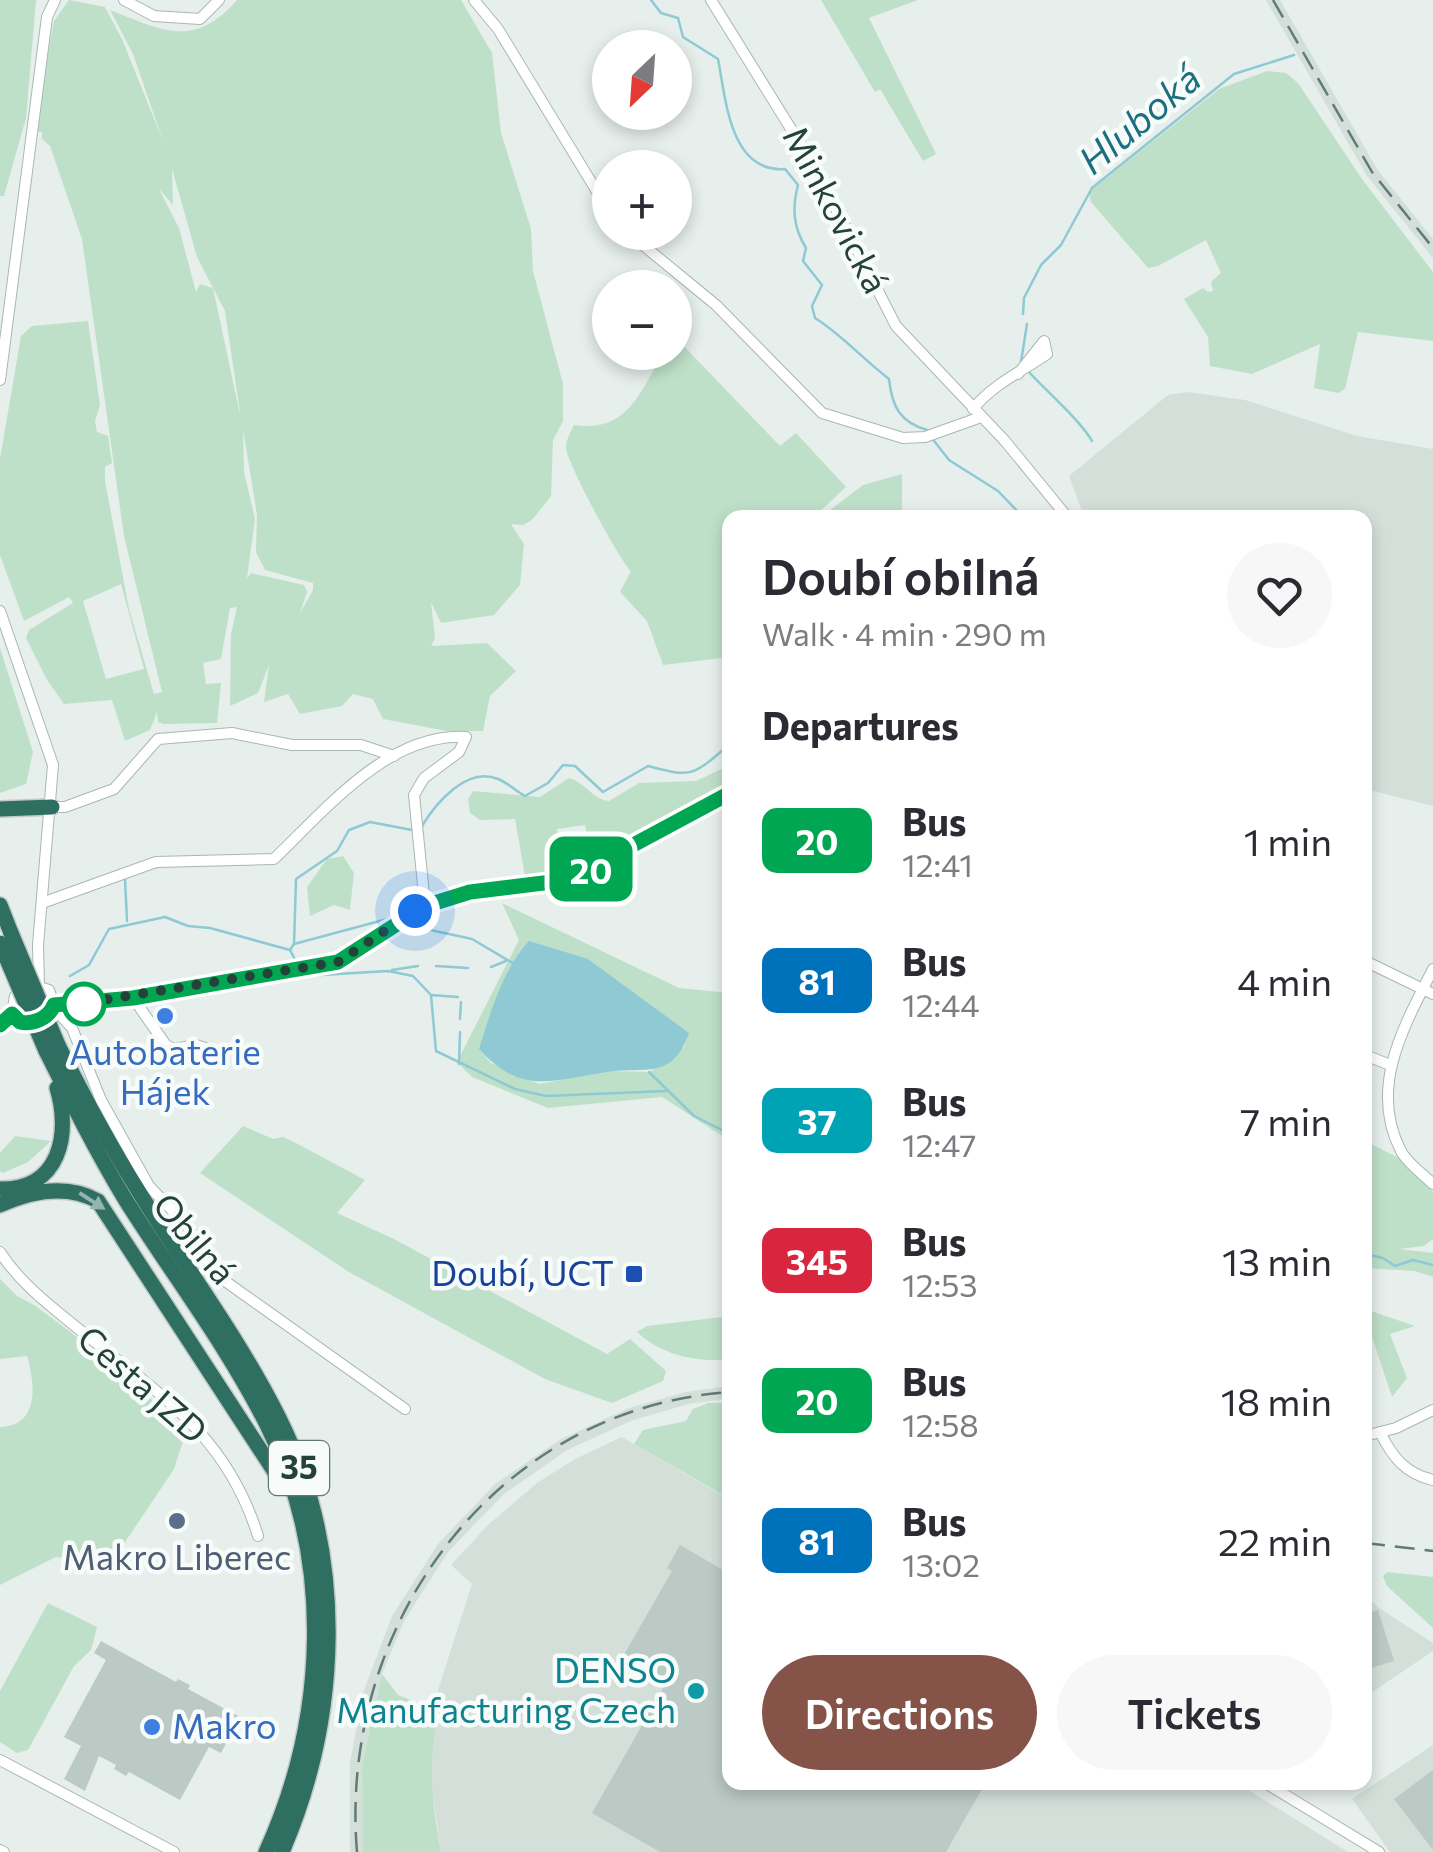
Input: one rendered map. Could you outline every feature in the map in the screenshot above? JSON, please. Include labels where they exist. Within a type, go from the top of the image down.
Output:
[{"type":"highway","points":[[0,812],[52,807]]},
{"type":"highway","name":"35","points":[[0,905],[5,938],[52,1048],[124,1198],[220,1344],[268,1427],[291,1485],[308,1557],[315,1629],[309,1713],[290,1793],[266,1852]]},
{"type":"highway","points":[[0,1189],[38,1178],[55,1160],[61,1146],[66,1120],[52,1048]]},
{"type":"highway","name":"35","points":[[52,1048],[248,1362],[280,1421],[304,1482],[324,1574],[328,1675],[307,1784],[282,1852]]},
{"type":"highway","points":[[0,1205],[66,1190],[87,1195],[105,1209],[276,1473],[308,1557]]},
{"type":"street","points":[[0,380],[5,299],[46,17],[55,0]]},
{"type":"street","points":[[124,0],[154,16],[200,19],[220,0]]},
{"type":"street","points":[[474,0],[498,29],[592,183]]},
{"type":"street","name":"Minkovická","points":[[711,0],[814,166],[896,326],[1061,510]]},
{"type":"street","points":[[649,250],[716,306],[822,413],[903,438],[930,435],[977,413],[988,391],[1018,374]]},
{"type":"street","points":[[0,611],[49,746],[54,772],[38,945],[39,986]]},
{"type":"street","points":[[52,807],[65,808],[114,789],[158,739],[232,733],[292,745],[361,745],[394,756]]},
{"type":"street","points":[[42,903],[156,862],[274,859],[343,792],[394,756],[446,736],[466,737],[458,752],[424,778],[414,795],[425,906]]},
{"type":"street","points":[[54,1006],[133,998],[338,962],[425,906],[470,892],[568,880],[722,797]]},
{"type":"street","points":[[0,957],[38,945]]},
{"type":"street","points":[[1372,964],[1428,992]]},
{"type":"street","points":[[1433,969],[1428,992],[1390,1065],[1385,1103],[1401,1154],[1433,1184]]},
{"type":"street","points":[[39,986],[51,992],[54,1006],[49,1015],[28,1024],[12,1014],[10,1006],[15,996],[39,986]]},
{"type":"street","points":[[133,998],[166,1045],[174,1049],[196,1045],[220,1053]]},
{"type":"street","name":"Obilná","points":[[54,1006],[72,1028],[98,1092],[149,1186],[187,1226],[225,1282],[404,1409]]},
{"type":"street","points":[[0,1025],[12,1014]]},
{"type":"street","points":[[1372,1058],[1390,1065]]},
{"type":"street","name":"Cesta JZD","points":[[0,1252],[36,1294],[198,1426],[240,1488],[258,1536]]},
{"type":"street","points":[[1372,1434],[1433,1410]]},
{"type":"street","points":[[1380,1432],[1398,1462],[1420,1477],[1433,1480]]},
{"type":"street","points":[[0,1760],[174,1852]]},
{"type":"street","points":[[1277,1790],[1379,1852]]},
{"type":"shaded area","points":[[1266,0],[1280,0],[1377,169],[1433,239],[1433,258],[1367,176]]},
{"type":"shaded area","points":[[1188,392],[1245,400],[1357,436],[1433,449],[1433,806],[1372,791],[1372,510],[1081,509],[1069,476],[1168,395]]},
{"type":"shaded area","points":[[722,1387],[722,1399],[633,1420],[567,1450],[504,1494],[448,1552],[404,1621],[382,1674],[362,1765],[363,1852],[350,1852],[350,1763],[363,1693],[392,1616],[438,1544],[495,1484],[561,1439],[629,1408],[686,1392]]},
{"type":"shaded area","points":[[622,1437],[722,1495],[722,1790],[1248,1790],[1348,1852],[441,1852],[431,1781],[432,1742],[439,1712],[432,1709],[472,1584],[451,1565],[488,1525],[537,1483],[575,1459]]},
{"type":"shaded area","points":[[1372,1601],[1433,1643],[1433,1651],[1372,1692]]},
{"type":"shaded area","points":[[1433,1745],[1433,1852],[1390,1852],[1352,1799],[1372,1790],[1372,1786]]},
{"type":"green space","points":[[0,0],[36,0],[26,118],[4,196],[0,196]]},
{"type":"green space","points":[[69,0],[105,7],[163,141],[133,54],[110,10],[177,31],[206,25],[237,0],[461,0],[492,53],[501,133],[531,229],[533,271],[563,384],[563,421],[553,440],[551,496],[532,520],[523,525],[511,524],[524,544],[520,585],[494,615],[441,623],[431,602],[435,638],[431,646],[487,643],[516,671],[490,696],[483,731],[447,731],[383,719],[373,699],[353,694],[342,706],[300,714],[288,694],[264,702],[269,665],[258,693],[230,706],[231,634],[237,607],[230,608],[221,659],[203,663],[206,684],[221,683],[217,723],[164,724],[158,722],[157,712],[150,730],[125,741],[112,700],[64,704],[47,680],[26,638],[29,630],[73,603],[69,597],[24,621],[0,555],[0,459],[21,336],[32,326],[88,321],[100,405],[95,421],[97,432],[108,436],[112,463],[105,467],[105,481],[129,609],[154,694],[162,692],[124,536],[82,239],[50,146],[42,139],[42,132],[33,132],[54,21]],"holes":[[[172,169],[197,257],[225,311],[241,419],[213,288],[200,284],[196,292],[179,228],[159,189],[173,205]],[[243,429],[257,515],[256,552],[265,570],[313,583],[300,613],[307,592],[304,585],[251,573],[247,578],[255,519],[244,472]],[[121,584],[144,669],[106,679],[83,601]]]},
{"type":"green space","points":[[821,0],[918,0],[869,18],[936,154],[923,161],[880,89],[875,92]]},
{"type":"green space","points":[[1267,71],[1286,73],[1298,83],[1362,179],[1433,272],[1433,341],[1358,332],[1345,389],[1338,393],[1314,388],[1320,344],[1252,374],[1210,366],[1208,337],[1184,299],[1203,288],[1213,291],[1211,282],[1221,273],[1206,240],[1148,268],[1091,202],[1089,192],[1219,89]]},
{"type":"green space","points":[[692,355],[780,446],[796,433],[846,487],[821,510],[722,510],[722,658],[663,665],[647,621],[620,592],[631,571],[594,511],[568,456],[566,447],[574,425],[608,422],[620,416],[654,370],[692,370]]},
{"type":"green space","points":[[902,474],[902,510],[830,510],[863,485]]},
{"type":"green space","points":[[0,648],[33,752],[26,784],[0,793]]},
{"type":"green space","points":[[722,769],[722,790],[602,856],[591,858],[585,825],[557,829],[562,875],[526,882],[515,819],[480,820],[470,813],[468,799],[473,791],[540,797],[569,778],[609,801],[639,783],[696,781]]},
{"type":"green space","points":[[343,856],[354,873],[350,910],[334,905],[310,916],[307,887],[327,859]]},
{"type":"green space","points":[[502,903],[679,988],[722,992],[722,1136],[662,1097],[548,1108],[472,1077],[457,1062],[519,940]],"holes":[[[520,951],[588,959],[688,1033],[684,1047],[650,1072],[610,1071],[539,1084],[491,1063],[479,1049]]]},
{"type":"green space","points":[[243,1126],[273,1139],[283,1137],[365,1180],[337,1213],[394,1239],[607,1354],[630,1339],[666,1371],[663,1381],[612,1403],[545,1379],[349,1272],[200,1173]]},
{"type":"green space","points":[[15,1136],[51,1141],[28,1162],[3,1173],[0,1153]]},
{"type":"green space","points":[[1372,1144],[1399,1158],[1433,1192],[1433,1239],[1424,1246],[1399,1249],[1433,1253],[1433,1277],[1415,1271],[1372,1268]]},
{"type":"green space","points":[[0,1279],[143,1392],[178,1428],[183,1441],[174,1469],[115,1557],[102,1562],[56,1557],[0,1585],[0,1427],[22,1419],[33,1390],[27,1356],[0,1359]]},
{"type":"green space","points":[[1372,1311],[1415,1326],[1390,1334],[1407,1378],[1392,1397],[1372,1337]]},
{"type":"green space","points":[[722,1317],[722,1359],[680,1356],[657,1346],[637,1332],[647,1326]]},
{"type":"green space","points":[[722,1403],[722,1494],[634,1444],[643,1430],[686,1421],[693,1409]]},
{"type":"green space","points":[[1387,1572],[1433,1577],[1433,1628],[1387,1586],[1383,1576]]},
{"type":"green space","points":[[48,1603],[97,1627],[91,1650],[74,1666],[28,1750],[17,1753],[0,1742],[0,1691]]},
{"type":"green space","points":[[382,1674],[398,1695],[439,1711],[432,1782],[441,1852],[363,1852],[362,1765]]},
{"type":"water","points":[[529,941],[588,959],[689,1033],[682,1048],[666,1065],[656,1068],[554,1081],[524,1079],[494,1064],[479,1049],[505,978]]},
{"type":"building","name":"DENSO Manufacturing Czech","points":[[680,1545],[722,1569],[722,1790],[981,1790],[946,1852],[660,1852],[592,1813],[666,1683],[622,1658],[672,1571],[667,1568]]},
{"type":"building","points":[[1378,1610],[1394,1661],[1372,1668],[1372,1612]]},
{"type":"building","name":"Makro","points":[[101,1641],[176,1682],[178,1679],[190,1685],[188,1689],[240,1717],[221,1753],[209,1747],[180,1800],[129,1772],[126,1776],[99,1756],[85,1791],[64,1779],[81,1746],[64,1737],[106,1660],[94,1653]]},
{"type":"building","points":[[1433,1770],[1433,1850],[1394,1799]]},
{"type":"waterway","points":[[651,0],[661,13],[678,18],[683,37],[718,59],[728,113],[742,147],[752,159],[767,167],[785,169],[798,185],[795,217],[806,248],[803,261],[822,285],[812,306],[815,318],[889,379],[899,412],[910,423],[927,430]]},
{"type":"waterway","name":"Hluboká","points":[[1023,314],[1024,298],[1041,265],[1061,245],[1092,188],[1234,74],[1294,55]]},
{"type":"waterway","name":"Hluboká","points":[[1021,362],[1027,324]]},
{"type":"waterway","name":"Hluboká","points":[[1028,371],[1092,441]]},
{"type":"waterway","points":[[931,437],[949,460],[998,491],[1016,510]]},
{"type":"waterway","points":[[422,826],[444,798],[475,778],[498,779],[525,796],[548,783],[563,765],[575,766],[603,792],[648,766],[682,773],[697,770],[722,751]]},
{"type":"waterway","points":[[70,976],[89,965],[109,929],[165,917],[290,950],[294,944],[296,879],[337,851],[349,830],[370,822],[412,830]]},
{"type":"waterway","points":[[125,879],[127,921]]},
{"type":"waterway","points":[[294,944],[402,915]]},
{"type":"waterway","points":[[415,919],[426,929],[472,939],[516,965]]},
{"type":"waterway","points":[[290,950],[298,965]]},
{"type":"waterway","points":[[491,967],[506,961]]},
{"type":"waterway","points":[[392,970],[418,966]]},
{"type":"waterway","points":[[436,966],[468,968]]},
{"type":"waterway","points":[[304,976],[388,971],[413,976],[431,995],[436,1051],[515,1089],[546,1096],[666,1091]]},
{"type":"waterway","points":[[431,995],[458,997]]},
{"type":"waterway","points":[[460,1019],[461,1002]]},
{"type":"waterway","points":[[459,1064],[460,1032]]},
{"type":"waterway","points":[[649,1072],[694,1116],[722,1130]]},
{"type":"waterway","points":[[1372,1256],[1395,1266],[1413,1260],[1433,1265]]},
{"type":"railway","points":[[1273,0],[1372,172],[1433,248]]},
{"type":"railway","points":[[357,1852],[358,1768],[374,1687],[404,1612],[448,1544],[503,1485],[569,1439],[645,1407],[722,1393]]},
{"type":"railway","points":[[1372,1544],[1433,1551]]},
{"type":"bus line","name":"20","points":[[0,1025],[12,1014],[20,1022],[32,1023],[49,1015],[54,1005],[133,998],[338,962],[425,906],[470,892],[568,880],[722,797]]},
{"type":"place","name":"Autobaterie Hájek","points":[[165,1016]]},
{"type":"place","name":"Doubí, UCT","points":[[634,1274]]},
{"type":"place","name":"Makro Liberec","points":[[177,1521]]},
{"type":"place","name":"DENSO Manufacturing Czech","points":[[696,1691]]},
{"type":"place","name":"Makro","points":[[152,1727]]},
{"type":"route","points":[[84,1004],[78,1004],[338,962],[351,957],[415,911]]}]
